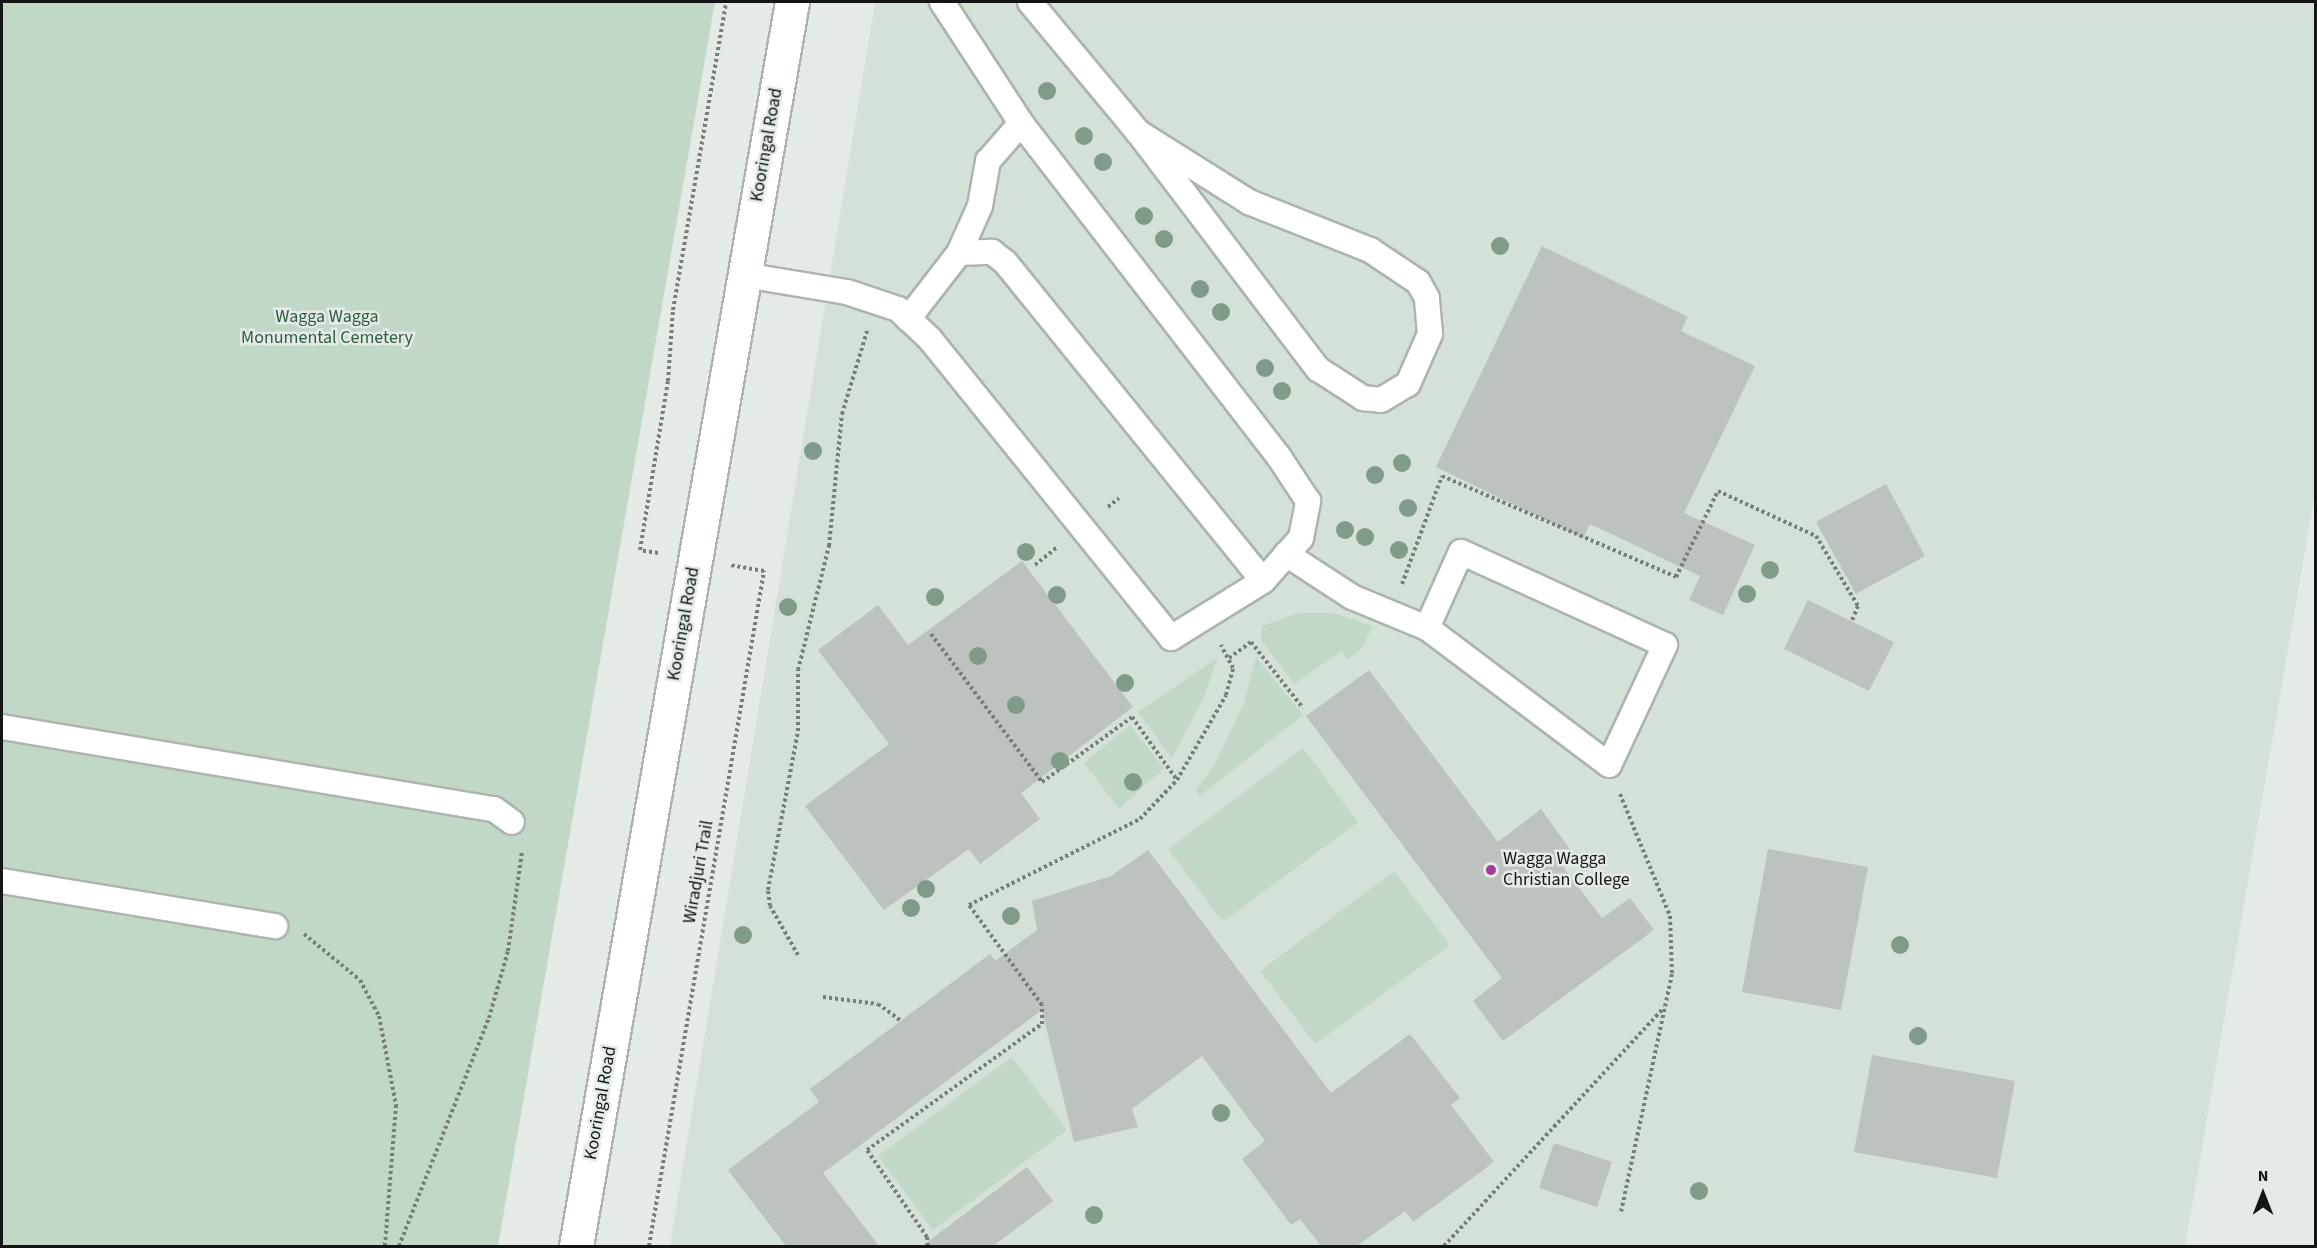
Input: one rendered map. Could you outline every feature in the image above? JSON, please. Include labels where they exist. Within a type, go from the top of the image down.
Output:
[{"type":"main road","name":"Kooringal Road","points":[[576,1246],[792,2]]},
{"type":"lane","points":[[744,275],[847,291],[880,303],[908,319],[930,339],[1171,638],[1263,581],[1301,538],[1308,501],[1279,457],[1022,123],[942,2]]},
{"type":"lane","points":[[1030,2],[1138,132],[1318,369],[1363,398],[1380,400],[1408,384],[1430,334],[1427,298],[1418,282],[1370,250],[1249,202],[1138,132]]},
{"type":"lane","points":[[908,319],[959,253],[980,206],[988,161],[1022,123]]},
{"type":"lane","points":[[959,253],[992,252],[1005,262],[1263,581]]},
{"type":"lane","points":[[1286,554],[1352,597],[1427,628],[1609,765],[1665,645],[1461,552],[1427,628]]},
{"type":"lane","points":[[2,727],[494,809],[512,822]]},
{"type":"lane","points":[[2,881],[275,926]]},
{"type":"path","points":[[696,560],[640,550],[668,381],[673,310],[726,2]]},
{"type":"path","points":[[798,955],[770,906],[768,890],[798,731],[798,670],[829,546],[842,414],[859,349],[880,303]]},
{"type":"path","points":[[1391,613],[1442,476],[1676,577],[1718,491],[1816,536],[1858,606],[1852,621]]},
{"type":"path","name":"Wiradjuri Trail","points":[[649,1246],[764,571],[696,560]]},
{"type":"path","points":[[928,1246],[927,1237],[867,1150],[1042,1024],[1042,1005],[969,905],[1140,819],[1177,780],[1226,695],[1233,668],[1206,616]]},
{"type":"path","points":[[931,634],[1042,782],[1132,717],[1177,780]]},
{"type":"path","points":[[1228,658],[1251,642],[1303,708]]},
{"type":"path","points":[[1609,765],[1670,916],[1672,974],[1621,1212]]},
{"type":"path","points":[[399,1246],[452,1117],[508,951],[522,869],[522,845],[512,822]]},
{"type":"path","points":[[275,926],[302,933],[327,948],[360,980],[379,1016],[396,1105],[385,1246]]},
{"type":"path","points":[[823,997],[878,1004],[900,1021]]},
{"type":"path","points":[[1444,1246],[1665,1008]]},
{"type":"shaded area","name":"Wagga Wagga Christian College","points":[[875,2],[2315,2],[2315,493],[2185,1246],[670,1246]]},
{"type":"green space","name":"Wagga Wagga Monumental Cemetery","points":[[2,2],[715,2],[498,1246],[2,1246]]},
{"type":"green space","points":[[1298,613],[1334,613],[1373,626],[1362,648],[1348,660],[1342,651],[1294,684],[1261,640],[1262,626]]},
{"type":"green space","points":[[1256,657],[1303,715],[1200,796],[1196,790],[1216,762],[1244,703]]},
{"type":"green space","points":[[1217,658],[1204,697],[1172,758],[1138,712]]},
{"type":"green space","points":[[1130,725],[1164,768],[1119,809],[1084,763]]},
{"type":"green space","points":[[1303,748],[1358,822],[1223,922],[1168,849]]},
{"type":"green space","points":[[1394,871],[1450,945],[1315,1044],[1260,971]]},
{"type":"green space","points":[[1012,1057],[1067,1130],[933,1230],[878,1156]]},
{"type":"building","points":[[1542,246],[1688,317],[1681,331],[1755,366],[1684,513],[1755,545],[1723,615],[1689,600],[1700,576],[1590,524],[1583,538],[1436,467]]},
{"type":"building","points":[[1886,484],[1925,556],[1856,594],[1816,522]]},
{"type":"building","points":[[1022,561],[1133,707],[1021,793],[1040,819],[980,864],[969,849],[884,910],[805,806],[889,744],[818,650],[878,605],[908,645]]},
{"type":"building","points":[[1808,600],[1894,642],[1869,691],[1784,649]]},
{"type":"building","points":[[1369,670],[1498,842],[1541,809],[1577,859],[1564,868],[1602,918],[1630,898],[1654,930],[1503,1041],[1473,1001],[1502,978],[1306,716]]},
{"type":"building","points":[[1768,849],[1868,867],[1841,1010],[1742,992]]},
{"type":"building","points":[[1148,850],[1331,1093],[1410,1034],[1460,1098],[1451,1105],[1494,1162],[1413,1222],[1405,1211],[1357,1246],[1321,1246],[1300,1219],[1291,1225],[1242,1159],[1265,1141],[1202,1056],[1132,1109],[1138,1127],[1074,1142],[1042,1010],[823,1173],[879,1246],[786,1246],[728,1170],[819,1102],[810,1089],[990,954],[995,961],[1037,930],[1032,901],[1111,876]]},
{"type":"building","points":[[1872,1055],[2015,1081],[1997,1178],[1854,1152]]},
{"type":"building","points":[[1554,1143],[1612,1162],[1597,1207],[1539,1188]]},
{"type":"building","points":[[1027,1167],[1053,1201],[993,1246],[922,1246]]},
{"type":"place","name":"Wagga Wagga Christian College","points":[[1491,870]]}]
